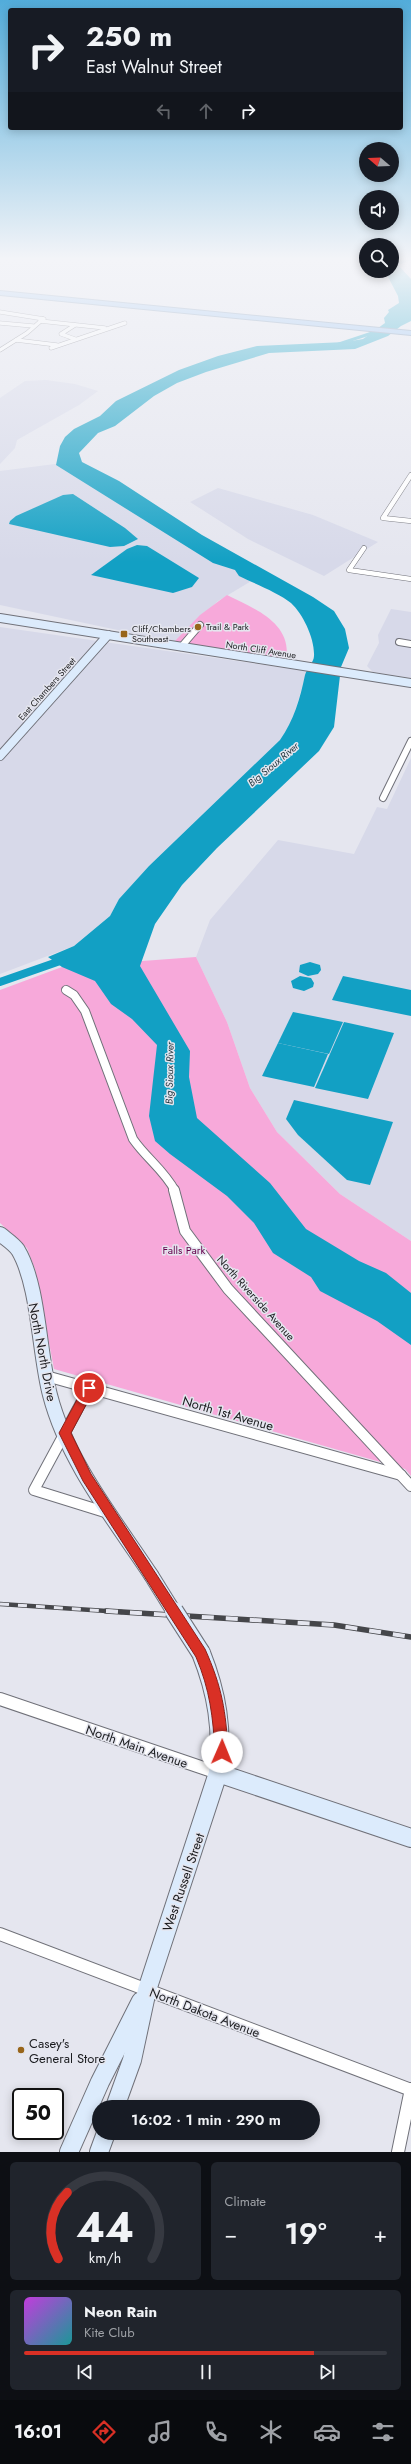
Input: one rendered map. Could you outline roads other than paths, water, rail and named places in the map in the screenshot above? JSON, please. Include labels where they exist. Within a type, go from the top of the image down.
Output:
[{"type":"main road","name":"North Cliff Avenue","points":[[0,614],[108,635],[411,683]]},
{"type":"main road","name":"North Cliff Avenue","points":[[0,618],[86,634],[108,635]]},
{"type":"main road","name":"East Chambers Street","points":[[0,756],[108,635]]},
{"type":"main road","name":"North North Drive","points":[[0,1234],[13,1244],[23,1257],[27,1269],[50,1396],[74,1456],[201,1653],[211,1677],[220,1711],[222,1752],[218,1773]]},
{"type":"main road","name":"North Main Avenue","points":[[218,1773],[411,1838]]},
{"type":"main road","name":"West Russell Street","points":[[118,2100],[132,2060],[147,1990],[218,1773]]},
{"type":"main road","name":"West Russell Street","points":[[69,2152],[100,2082],[147,1990]]},
{"type":"main road","points":[[99,2152],[103,2140]]},
{"type":"street","points":[[411,475],[383,518],[411,521]]},
{"type":"street","points":[[364,548],[349,570],[411,579]]},
{"type":"street","points":[[181,647],[200,624]]},
{"type":"street","points":[[399,642],[411,644]]},
{"type":"street","points":[[383,798],[411,741]]},
{"type":"street","name":"North Riverside Avenue","points":[[66,990],[74,995],[85,1010],[134,1139],[141,1151],[169,1179],[177,1197],[185,1231],[192,1243],[228,1289],[411,1486]]},
{"type":"street","name":"North 1st Avenue","points":[[46,1376],[402,1475]]},
{"type":"street","points":[[89,1388],[34,1490],[111,1514]]},
{"type":"street","name":"North Main Avenue","points":[[0,1699],[218,1773]]},
{"type":"street","name":"North Dakota Avenue","points":[[0,1934],[411,2089]]},
{"type":"street","points":[[398,2152],[411,2089]]},
{"type":"water","name":"Big Sioux River","points":[[206,360],[244,360],[206,372],[177,383],[154,396],[115,426],[98,433],[79,453],[82,462],[119,481],[202,535],[313,597],[334,611],[345,629],[349,648],[341,667],[334,727],[319,751],[217,848],[182,885],[155,924],[140,966],[190,1051],[189,1077],[197,1118],[270,1183],[306,1229],[359,1261],[386,1273],[411,1293],[411,1345],[377,1321],[320,1291],[311,1277],[273,1253],[254,1223],[227,1196],[170,1154],[155,1141],[149,1116],[157,1045],[132,1019],[111,1004],[95,981],[62,967],[48,957],[74,946],[110,916],[119,899],[149,866],[280,740],[293,717],[299,701],[305,675],[313,661],[314,656],[313,642],[304,620],[286,599],[239,576],[235,570],[213,563],[56,465],[60,446],[65,437],[74,429],[100,416],[116,401],[179,370]]},
{"type":"water","points":[[73,494],[125,528],[138,539],[124,546],[110,547],[9,524],[10,521],[16,516],[63,495]]},
{"type":"water","points":[[137,545],[147,546],[199,578],[192,587],[173,593],[91,575],[127,549]]},
{"type":"water","points":[[310,962],[320,965],[321,970],[318,974],[308,976],[299,972],[300,965]]},
{"type":"water","points":[[300,976],[311,978],[314,983],[313,987],[304,991],[293,988],[291,981]]},
{"type":"water","points":[[343,976],[411,990],[411,1016],[332,1000]]},
{"type":"water","points":[[293,1012],[343,1022],[329,1054],[278,1043]]},
{"type":"water","points":[[344,1022],[394,1033],[368,1099],[315,1088]]},
{"type":"water","points":[[278,1043],[328,1054],[314,1087],[262,1076]]},
{"type":"water","points":[[294,1100],[393,1122],[370,1185],[347,1180],[298,1135],[286,1119]]},
{"type":"waterway","points":[[0,982],[63,960]]},
{"type":"railway","points":[[0,1604],[118,1612]]},
{"type":"railway","points":[[106,1611],[118,1612]]},
{"type":"railway","points":[[118,1612],[334,1625],[411,1637]]},
{"type":"railway","points":[[118,1612],[122,1612]]},
{"type":"place","name":"Trail & Park","points":[[198,627]]},
{"type":"place","name":"Cliff/Chambers Southeast","points":[[124,634]]},
{"type":"place","name":"Casey's General Store","points":[[21,2050]]},
{"type":"park label","name":"Falls Park","points":[[184,1250]]}]
